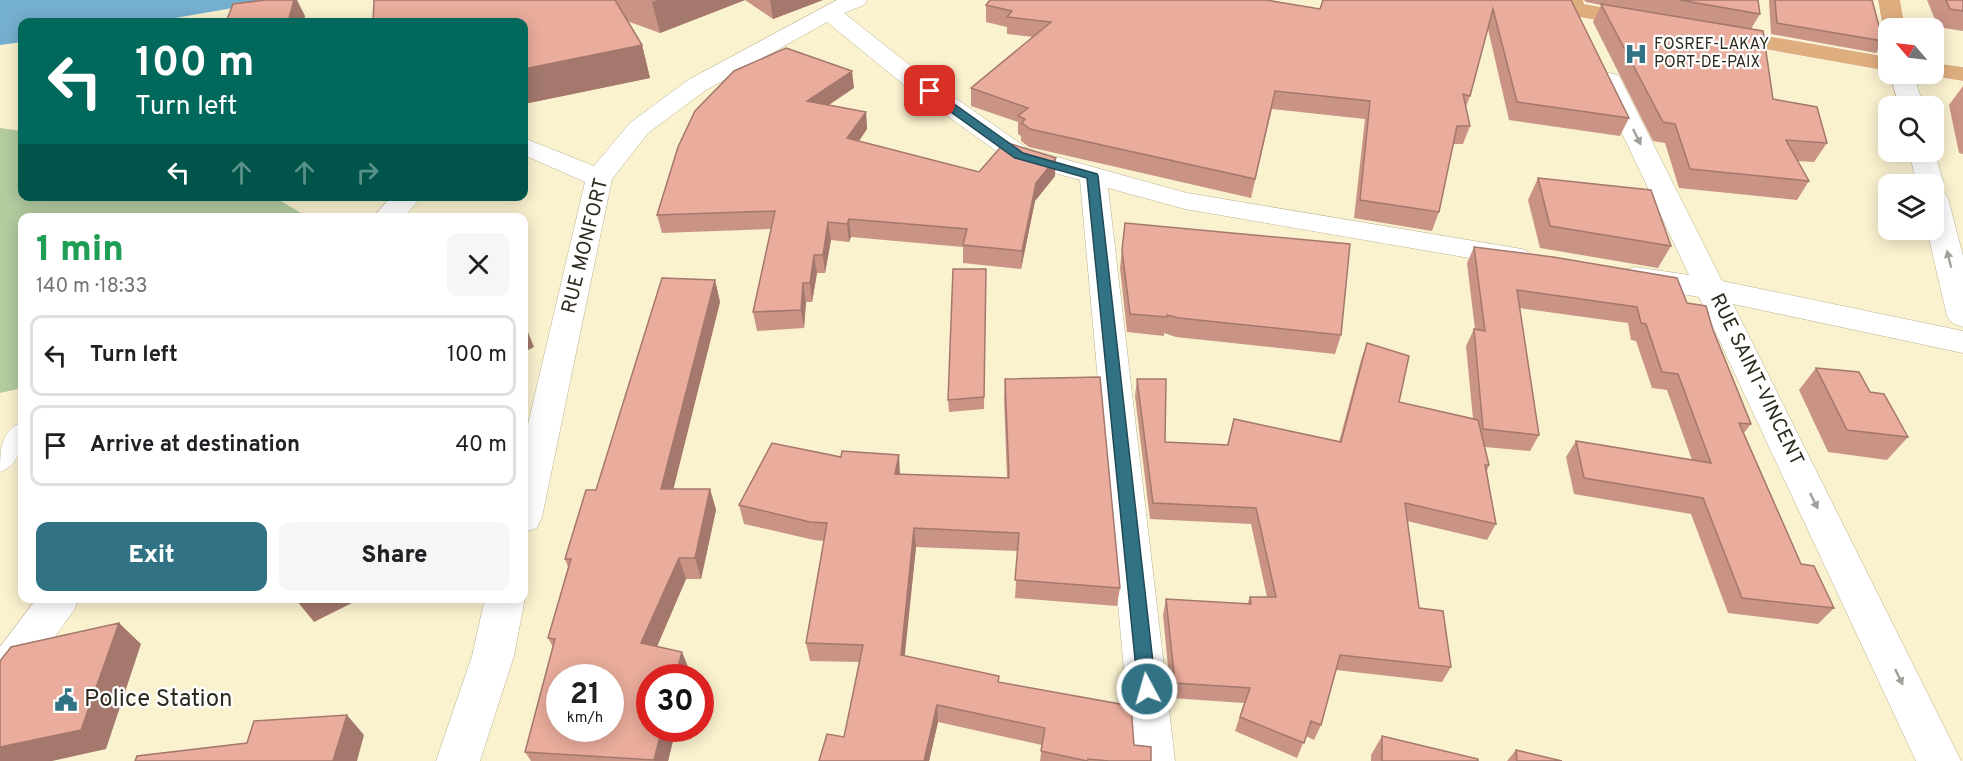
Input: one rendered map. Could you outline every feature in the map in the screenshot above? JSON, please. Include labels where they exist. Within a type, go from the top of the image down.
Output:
[{"type":"main road","points":[[1889,0],[1892,18]]},
{"type":"main road","points":[[1566,5],[1668,25]]},
{"type":"main road","points":[[1702,31],[1878,62]]},
{"type":"main road","points":[[1944,71],[1963,74]]},
{"type":"street","name":"RUE MONFORT","points":[[528,499],[599,178],[639,128],[696,85],[828,12],[856,0]]},
{"type":"street","name":"RUE SAINT-VINCENT","points":[[1566,5],[1592,45],[1939,761]]},
{"type":"street","points":[[828,12],[912,79],[1019,156],[1185,201],[1536,260]]},
{"type":"street","points":[[528,148],[599,178]]},
{"type":"street","points":[[1093,176],[1154,759]]},
{"type":"street","points":[[391,213],[404,201]]},
{"type":"street","points":[[1944,239],[1963,316]]},
{"type":"street","points":[[1606,272],[1712,290],[1963,342]]},
{"type":"street","points":[[0,680],[56,603]]},
{"type":"street","points":[[458,761],[493,656],[505,603]]},
{"type":"lane","points":[[0,463],[18,437]]},
{"type":"green space","points":[[0,128],[18,130],[18,201],[281,201],[301,213],[18,213],[18,389],[0,393]]},
{"type":"water","points":[[0,0],[279,0],[175,18],[18,18],[18,43],[0,45]]},
{"type":"building","points":[[265,0],[294,0],[289,18],[228,18],[233,4]]},
{"type":"building","points":[[374,0],[615,0],[642,45],[528,68],[528,18],[373,18]]},
{"type":"building","points":[[990,0],[1266,0],[1320,9],[1323,0],[1571,0],[1629,118],[1517,102],[1493,9],[1470,96],[1463,94],[1470,126],[1457,126],[1439,212],[1360,200],[1370,101],[1275,91],[1255,179],[1030,129],[1022,123],[1025,119],[1018,116],[1028,108],[971,88],[1051,22],[1007,17],[1012,11],[986,5]]},
{"type":"building","points":[[1680,0],[1758,0],[1760,14]]},
{"type":"building","points":[[1775,0],[1872,0],[1878,22],[1878,40],[1777,23]]},
{"type":"building","points":[[1946,0],[1963,0],[1963,11],[1950,9]]},
{"type":"building","points":[[1601,4],[1763,31],[1773,99],[1817,107],[1827,143],[1786,140],[1809,181],[1690,169],[1675,124],[1663,122]]},
{"type":"building","points":[[786,48],[852,71],[807,101],[866,112],[847,138],[979,172],[1005,142],[1056,158],[1036,183],[1022,251],[963,245],[967,229],[849,219],[847,224],[828,222],[823,255],[814,255],[810,283],[803,283],[801,310],[753,312],[775,211],[657,215],[678,147],[695,111],[734,71]]},
{"type":"building","points":[[1538,178],[1651,190],[1671,246],[1550,226]]},
{"type":"building","points":[[1125,223],[1350,244],[1341,335],[1167,315],[1167,317],[1130,314],[1122,250]]},
{"type":"building","points":[[1474,247],[1553,257],[1677,278],[1687,303],[1706,306],[1713,330],[1751,424],[1739,423],[1801,564],[1814,566],[1834,608],[1742,598],[1703,498],[1584,478],[1576,441],[1711,463],[1678,374],[1662,372],[1646,324],[1641,323],[1637,307],[1517,290],[1539,435],[1483,429],[1474,329],[1485,331]]},
{"type":"building","points":[[953,269],[986,269],[984,397],[948,400]]},
{"type":"building","points":[[662,278],[715,280],[661,489],[710,489],[695,558],[679,558],[641,643],[682,652],[679,664],[636,664],[636,742],[659,742],[654,760],[525,752],[546,673],[546,742],[624,742],[624,664],[548,664],[555,639],[548,638],[571,559],[565,559],[586,490],[596,490]]},
{"type":"building","points":[[1367,343],[1409,356],[1399,402],[1478,420],[1489,465],[1485,465],[1496,524],[1405,503],[1419,608],[1443,611],[1451,667],[1340,655],[1321,725],[1311,721],[1304,743],[1240,717],[1250,688],[1175,683],[1166,599],[1251,604],[1250,597],[1276,597],[1256,508],[1153,503],[1137,379],[1166,379],[1165,442],[1228,445],[1234,419],[1341,442]]},
{"type":"building","points":[[1816,368],[1859,372],[1870,392],[1884,394],[1908,437],[1847,430]]},
{"type":"building","points":[[1100,377],[1120,588],[1015,580],[1019,533],[914,528],[901,655],[999,676],[998,682],[1131,706],[1134,745],[1151,747],[1151,761],[1088,759],[1087,761],[1041,751],[1045,728],[937,705],[924,761],[819,761],[827,734],[844,737],[863,645],[806,643],[827,523],[810,522],[739,505],[772,443],[841,457],[842,451],[899,455],[895,474],[1009,478],[1005,379]]},
{"type":"building","points":[[119,623],[81,730],[0,747],[0,661],[11,647]]},
{"type":"building","points":[[347,715],[333,761],[135,761],[137,756],[247,743],[254,721]]},
{"type":"building","points":[[1382,736],[1478,759],[1478,761],[1382,761]]},
{"type":"building","points":[[1516,750],[1562,761],[1517,761]]},
{"type":"place","name":"FOSREF-LAKAY PORT-DE-PAIX","points":[[1636,54]]},
{"type":"place","name":"Police Station","points":[[66,700]]},
{"type":"route","points":[[930,91],[1019,156],[1093,176],[1147,689]]}]
